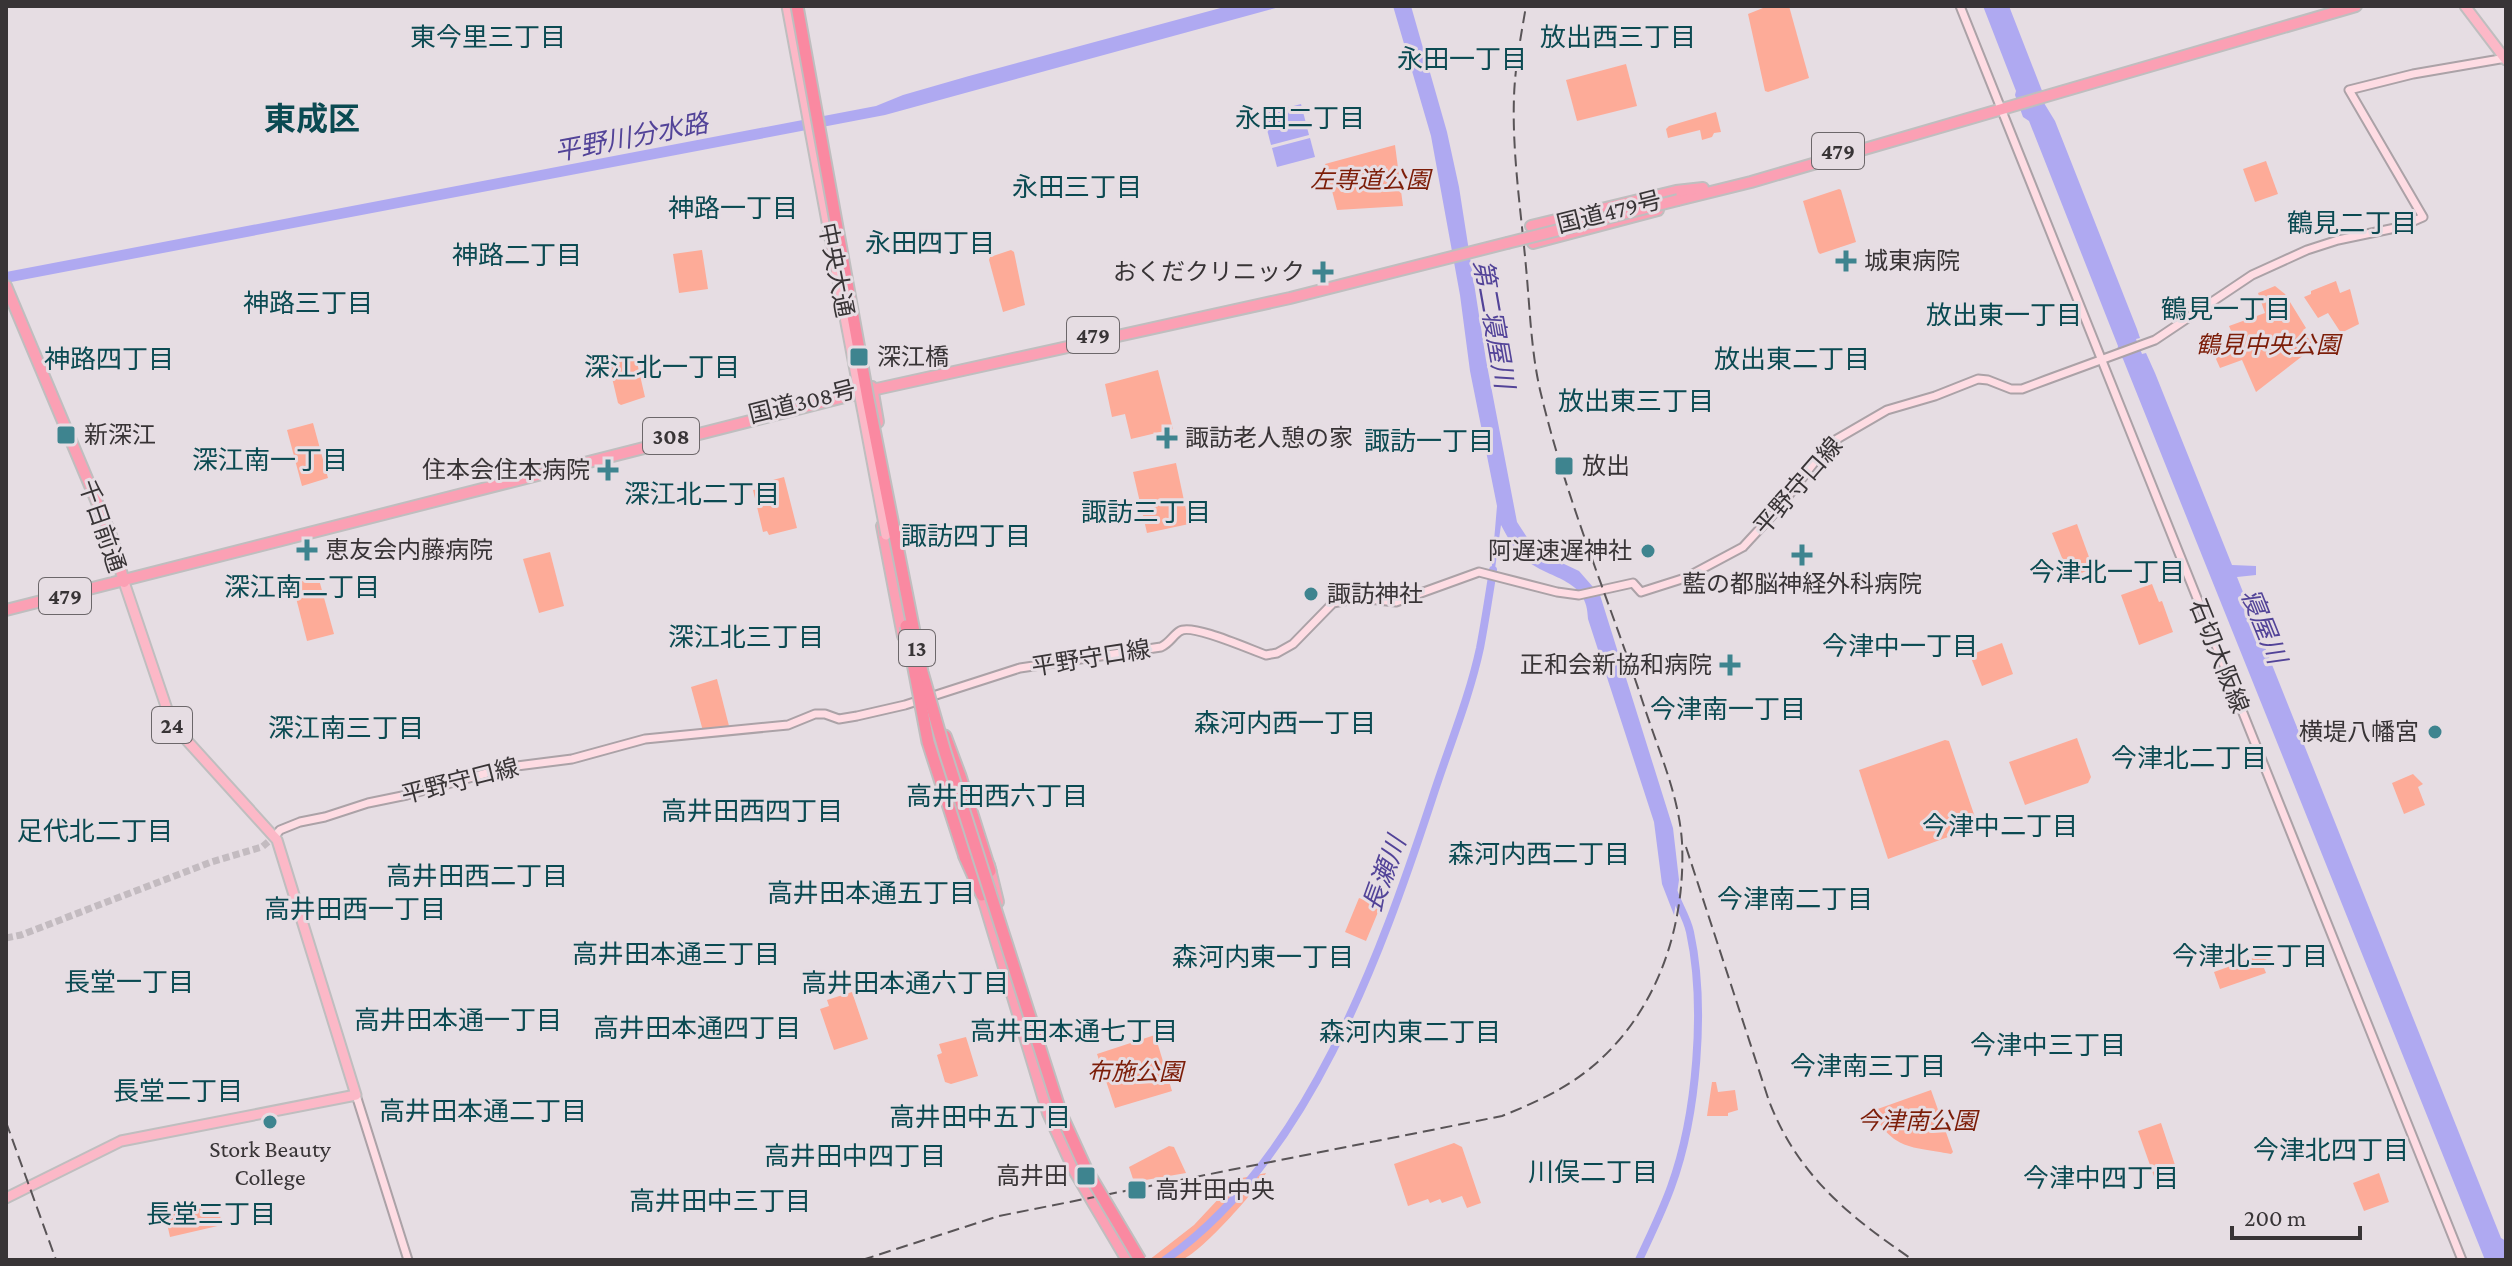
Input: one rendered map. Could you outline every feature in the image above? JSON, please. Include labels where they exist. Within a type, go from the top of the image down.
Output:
[{"type":"highway","name":"13","points":[[794,6],[905,620],[926,712],[1051,1106],[1081,1173],[1130,1260]]},
{"type":"highway","name":"13","points":[[794,6],[922,672],[1053,1094],[1086,1169],[1142,1260]]},
{"type":"highway","name":"国道479号","points":[[2044,95],[2337,6]]},
{"type":"highway","name":"国道479号","points":[[856,394],[872,387],[1315,289],[1677,198],[1717,191],[2015,102],[2356,6]]},
{"type":"highway","name":"国道479号","points":[[1677,198],[1703,188],[2000,107]]},
{"type":"highway","points":[[1531,226],[1676,191],[1703,188]]},
{"type":"highway","points":[[1533,243],[1679,205],[1717,191]]},
{"type":"highway","name":"千日前通","points":[[6,286],[112,538],[122,578]]},
{"type":"highway","name":"千日前通","points":[[6,303],[122,578]]},
{"type":"highway","name":"国道308号","points":[[122,578],[872,387],[903,563],[933,695],[933,728],[982,895],[1048,1113],[1075,1172],[1130,1260]]},
{"type":"highway","name":"国道308号","points":[[122,578],[856,394],[918,699],[933,728],[998,902],[1069,1123],[1082,1153],[1142,1260]]},
{"type":"highway","name":"479","points":[[6,607],[122,578]]},
{"type":"highway","points":[[905,620],[928,742],[965,857],[982,895]]},
{"type":"highway","points":[[922,672],[978,831],[998,902]]},
{"type":"highway","points":[[933,728],[945,731],[959,765],[985,842],[990,871]]},
{"type":"main road","name":"中央大通","points":[[794,6],[820,116],[903,563]]},
{"type":"main road","name":"中央大通","points":[[794,6],[810,130],[891,565]]},
{"type":"main road","name":"石切大阪線","points":[[1960,6],[2462,1260]]},
{"type":"main road","points":[[2465,6],[2505,59]]},
{"type":"main road","name":"平野守口線","points":[[275,836],[280,830],[300,822],[509,767],[572,759],[645,739],[788,725],[815,714],[839,719],[857,716],[1049,662],[1161,647],[1185,629],[1268,656],[1293,644],[1333,603],[1359,598],[1396,602],[1475,573],[1493,574],[1557,592],[1580,595],[1633,583],[1641,592],[1685,578],[1743,547],[1778,509],[1820,455],[1842,434],[1887,410],[1978,379],[2009,389],[2020,389],[2155,340],[2252,275],[2307,250],[2400,227],[2423,217],[2349,90],[2420,72],[2505,59]]},
{"type":"main road","name":"24","points":[[122,578],[172,724],[275,836],[356,1095]]},
{"type":"main road","points":[[6,1198],[121,1141],[356,1095],[408,1260]]},
{"type":"green space","points":[[1768,6],[1789,6],[1809,78],[1768,92],[1765,91],[1748,14]]},
{"type":"green space","points":[[1626,64],[1637,106],[1577,121],[1566,80]]},
{"type":"green space","points":[[1716,112],[1721,132],[1714,133],[1712,137],[1702,140],[1700,130],[1668,138],[1666,129],[1669,126]]},
{"type":"green space","name":"左専道公園","points":[[1395,145],[1403,206],[1337,210],[1325,164]]},
{"type":"green space","points":[[2266,161],[2278,194],[2255,202],[2243,169]]},
{"type":"green space","points":[[1839,189],[1856,242],[1820,254],[1803,201]]},
{"type":"green space","points":[[702,250],[708,289],[679,293],[673,254]]},
{"type":"green space","points":[[1011,250],[1014,252],[1025,305],[1003,312],[989,260]]},
{"type":"green space","points":[[2336,281],[2340,293],[2350,289],[2359,324],[2341,333],[2328,313],[2318,318],[2304,297]]},
{"type":"green space","name":"鶴見中央公園","points":[[2275,286],[2285,294],[2314,347],[2256,392],[2242,360],[2220,368],[2216,359],[2222,351],[2237,345],[2229,326],[2265,313],[2258,293]]},
{"type":"green space","points":[[636,358],[645,397],[621,405],[609,365]]},
{"type":"green space","points":[[1158,370],[1173,429],[1131,439],[1125,414],[1112,417],[1105,384]]},
{"type":"green space","points":[[313,423],[328,478],[302,486],[287,430]]},
{"type":"green space","points":[[1176,463],[1189,524],[1147,533],[1133,472]]},
{"type":"green space","points":[[784,477],[797,528],[769,535],[767,531],[763,532],[753,490],[763,488],[762,483]]},
{"type":"green space","points":[[2077,524],[2093,568],[2070,578],[2052,533]]},
{"type":"green space","points":[[550,552],[564,606],[539,613],[523,559]]},
{"type":"green space","points":[[318,576],[334,634],[307,641],[292,582]]},
{"type":"green space","points":[[2152,584],[2173,632],[2139,645],[2121,595]]},
{"type":"green space","points":[[2002,643],[2013,674],[1982,686],[1970,655]]},
{"type":"green space","points":[[717,679],[729,726],[727,729],[703,731],[691,687]]},
{"type":"green space","points":[[2077,738],[2091,777],[2088,783],[2025,805],[2009,762]]},
{"type":"green space","points":[[1949,741],[1978,826],[1888,859],[1859,770]]},
{"type":"green space","points":[[2413,774],[2423,784],[2418,787],[2425,805],[2404,814],[2392,783]]},
{"type":"green space","points":[[1370,895],[1383,900],[1366,941],[1345,932],[1359,898],[1368,901]]},
{"type":"green space","points":[[2264,954],[2269,966],[2264,968],[2266,973],[2220,989],[2214,972]]},
{"type":"green space","points":[[852,992],[868,1039],[834,1050],[820,1009],[829,1006],[827,1000]]},
{"type":"green space","name":"布施公園","points":[[1155,1035],[1172,1091],[1115,1108],[1097,1054]]},
{"type":"green space","points":[[966,1037],[978,1076],[951,1084],[945,1082],[937,1055],[942,1053],[939,1044]]},
{"type":"green space","points":[[1712,1082],[1716,1082],[1718,1092],[1735,1090],[1738,1110],[1728,1113],[1728,1116],[1707,1116]]},
{"type":"green space","name":"今津南公園","points":[[1931,1090],[1953,1152],[1951,1154],[1896,1140],[1872,1111]]},
{"type":"green space","points":[[2161,1123],[2178,1174],[2156,1182],[2138,1131]]},
{"type":"green space","points":[[1454,1143],[1462,1147],[1481,1203],[1467,1208],[1462,1196],[1442,1203],[1440,1199],[1430,1203],[1428,1199],[1408,1206],[1394,1164]]},
{"type":"green space","name":"布施公園","points":[[1169,1146],[1174,1147],[1186,1173],[1134,1182],[1129,1167]]},
{"type":"green space","points":[[1266,1173],[1227,1221],[1189,1256],[1178,1261],[1149,1260],[1194,1225],[1237,1179]]},
{"type":"green space","points":[[2379,1173],[2389,1202],[2364,1211],[2353,1183]]},
{"type":"green space","points":[[217,1202],[222,1225],[170,1237],[165,1214]]},
{"type":"shaded area","points":[[1228,6],[1283,6],[885,115],[6,283],[6,272],[876,106],[969,76]]},
{"type":"shaded area","points":[[1393,6],[1411,6],[1447,132],[1517,522],[1532,545],[1545,555],[1579,571],[1600,595],[1673,828],[1679,880],[1674,915],[1662,884],[1654,822],[1582,596],[1567,582],[1523,557],[1501,525],[1494,576],[1491,576],[1497,506],[1470,371],[1460,295],[1431,136]]},
{"type":"shaded area","points":[[1983,6],[2009,6],[2046,101],[2044,103],[2055,121],[2137,329],[2140,338],[2136,339],[2155,373],[2232,565],[2256,566],[2256,575],[2237,577],[2501,1238],[2506,1241],[2506,1260],[2485,1260],[2123,359],[2117,351],[2118,346],[2029,121],[2023,117]]},
{"type":"shaded area","points":[[1301,104],[1309,135],[1271,145],[1263,114]]},
{"type":"shaded area","points":[[1310,138],[1315,157],[1277,167],[1272,148]]},
{"type":"waterway","name":"長瀬川","points":[[1165,1260],[1215,1218],[1259,1168],[1298,1112],[1332,1052],[1388,924],[1464,705],[1480,648],[1493,570]]},
{"type":"waterway","name":"第二寝屋川","points":[[1639,1260],[1680,1159],[1693,1095],[1698,1026],[1695,961],[1689,927],[1674,893]]},
{"type":"tunnel","points":[[6,938],[21,935],[211,862],[262,847],[275,836]]},
{"type":"railway","points":[[862,1260],[999,1216],[1502,1116],[1538,1101],[1593,1066],[1616,1044],[1651,993],[1673,935],[1679,904],[1682,873],[1680,825],[1663,760],[1564,475],[1538,378],[1514,139],[1516,74],[1526,6]]},
{"type":"railway","points":[[1686,847],[1769,1101],[1781,1128],[1810,1173],[1828,1192],[1913,1260]]},
{"type":"railway","points":[[6,1122],[56,1260]]},
{"type":"place","name":"城東病院","points":[[1846,261]]},
{"type":"place","name":"おくだクリニック","points":[[1323,272]]},
{"type":"place","name":"深江橋","points":[[859,357]]},
{"type":"place","name":"新深江","points":[[66,435]]},
{"type":"place","name":"諏訪老人憩の家","points":[[1167,438]]},
{"type":"place","name":"放出","points":[[1564,466]]},
{"type":"place","name":"住本会住本病院","points":[[608,470]]},
{"type":"place","name":"恵友会内藤病院","points":[[307,550]]},
{"type":"place","name":"阿遅速遅神社","points":[[1648,551]]},
{"type":"place","name":"藍の都脳神経外科病院","points":[[1802,555]]},
{"type":"place","name":"諏訪神社","points":[[1311,594]]},
{"type":"place","name":"正和会新協和病院","points":[[1730,665]]},
{"type":"place","name":"横堤八幡宮","points":[[2435,732]]},
{"type":"place","name":"Stork Beauty College","points":[[270,1122]]},
{"type":"place","name":"高井田","points":[[1086,1176]]},
{"type":"place","name":"高井田中央","points":[[1137,1190]]},
{"type":"district","name":"東今里三丁目","points":[[488,37]]},
{"type":"district","name":"放出西三丁目","points":[[1618,37]]},
{"type":"district","name":"永田一丁目","points":[[1462,59]]},
{"type":"district","name":"永田二丁目","points":[[1300,118]]},
{"type":"district","name":"東成区","points":[[312,119]]},
{"type":"district","name":"永田三丁目","points":[[1077,187]]},
{"type":"district","name":"神路一丁目","points":[[733,208]]},
{"type":"district","name":"鶴見二丁目","points":[[2352,223]]},
{"type":"district","name":"永田四丁目","points":[[930,243]]},
{"type":"district","name":"神路二丁目","points":[[517,255]]},
{"type":"district","name":"神路三丁目","points":[[308,303]]},
{"type":"district","name":"鶴見一丁目","points":[[2226,309]]},
{"type":"district","name":"放出東一丁目","points":[[2004,315]]},
{"type":"district","name":"神路四丁目","points":[[109,359]]},
{"type":"district","name":"放出東二丁目","points":[[1792,359]]},
{"type":"district","name":"深江北一丁目","points":[[662,367]]},
{"type":"district","name":"放出東三丁目","points":[[1636,401]]},
{"type":"district","name":"諏訪一丁目","points":[[1429,441]]},
{"type":"district","name":"深江南一丁目","points":[[270,460]]},
{"type":"district","name":"深江北二丁目","points":[[702,494]]},
{"type":"district","name":"諏訪三丁目","points":[[1146,512]]},
{"type":"district","name":"諏訪四丁目","points":[[966,536]]},
{"type":"district","name":"今津北一丁目","points":[[2107,572]]},
{"type":"district","name":"深江南二丁目","points":[[302,587]]},
{"type":"district","name":"深江北三丁目","points":[[746,637]]},
{"type":"district","name":"今津中一丁目","points":[[1900,646]]},
{"type":"district","name":"今津南一丁目","points":[[1728,709]]},
{"type":"district","name":"森河内西一丁目","points":[[1285,723]]},
{"type":"district","name":"深江南三丁目","points":[[346,728]]},
{"type":"district","name":"今津北二丁目","points":[[2189,758]]},
{"type":"district","name":"高井田西六丁目","points":[[997,796]]},
{"type":"district","name":"高井田西四丁目","points":[[752,811]]},
{"type":"district","name":"今津中二丁目","points":[[2000,826]]},
{"type":"district","name":"足代北二丁目","points":[[95,831]]},
{"type":"district","name":"森河内西二丁目","points":[[1539,854]]},
{"type":"district","name":"高井田西二丁目","points":[[477,876]]},
{"type":"district","name":"高井田本通五丁目","points":[[871,893]]},
{"type":"district","name":"今津南二丁目","points":[[1795,899]]},
{"type":"district","name":"高井田西一丁目","points":[[355,909]]},
{"type":"district","name":"高井田本通三丁目","points":[[676,954]]},
{"type":"district","name":"今津北三丁目","points":[[2250,956]]},
{"type":"district","name":"森河内東一丁目","points":[[1263,957]]},
{"type":"district","name":"長堂一丁目","points":[[129,982]]},
{"type":"district","name":"高井田本通六丁目","points":[[905,983]]},
{"type":"district","name":"高井田本通一丁目","points":[[458,1020]]},
{"type":"district","name":"高井田本通四丁目","points":[[697,1028]]},
{"type":"district","name":"高井田本通七丁目","points":[[1074,1031]]},
{"type":"district","name":"森河内東二丁目","points":[[1410,1032]]},
{"type":"district","name":"今津中三丁目","points":[[2048,1045]]},
{"type":"district","name":"今津南三丁目","points":[[1868,1066]]},
{"type":"district","name":"長堂二丁目","points":[[178,1091]]},
{"type":"district","name":"高井田本通二丁目","points":[[483,1111]]},
{"type":"district","name":"高井田中五丁目","points":[[980,1117]]},
{"type":"district","name":"今津北四丁目","points":[[2331,1150]]},
{"type":"district","name":"高井田中四丁目","points":[[855,1156]]},
{"type":"district","name":"川俣二丁目","points":[[1593,1172]]},
{"type":"district","name":"今津中四丁目","points":[[2101,1178]]},
{"type":"district","name":"高井田中三丁目","points":[[720,1201]]},
{"type":"district","name":"長堂三丁目","points":[[211,1214]]},
{"type":"water label","name":"平野川分水路","points":[[631,137]]},
{"type":"water label","name":"寝屋川","points":[[2264,626]]}]
